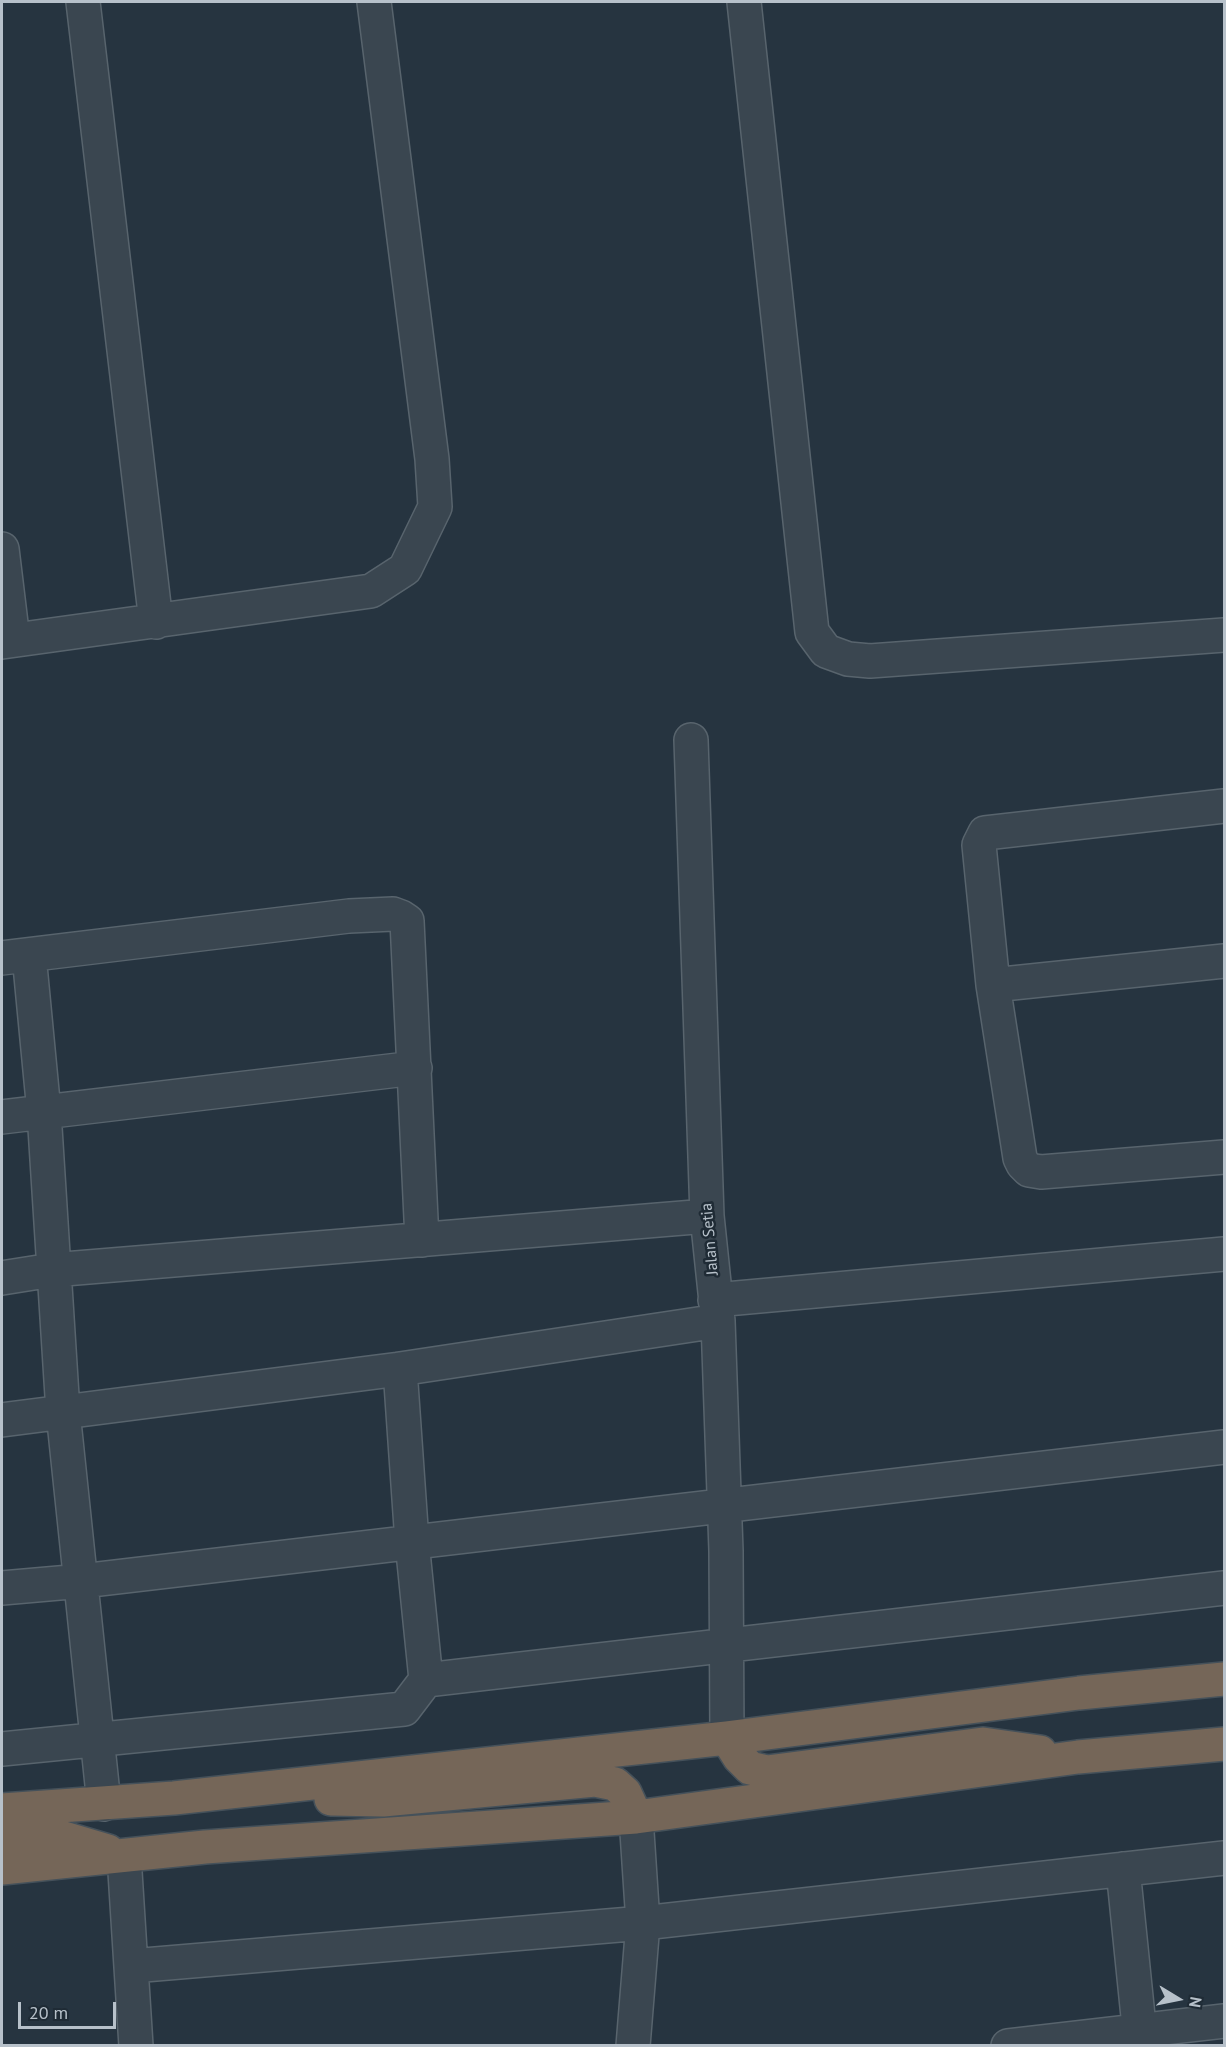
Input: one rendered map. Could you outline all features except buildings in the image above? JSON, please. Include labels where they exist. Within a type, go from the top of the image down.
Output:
[{"type":"highway","points":[[2,1810],[174,1798],[727,1738],[1079,1693],[1224,1679]]},
{"type":"highway","points":[[727,1738],[739,1757],[750,1768],[767,1772],[983,1744],[1078,1757]]},
{"type":"highway","points":[[2,1868],[205,1847],[636,1817],[1078,1757],[1224,1744]]},
{"type":"highway","points":[[174,1798],[383,1800],[595,1780],[615,1784],[625,1793],[636,1817]]},
{"type":"highway","points":[[2,1837],[47,1833],[124,1856]]},
{"type":"street","points":[[83,2],[156,622]]},
{"type":"street","points":[[2,549],[7,641],[371,591],[405,569],[435,507],[432,459],[374,2]]},
{"type":"street","points":[[744,2],[812,632],[826,651],[848,659],[870,661],[1224,635]]},
{"type":"street","name":"Jalan Setia","points":[[691,740],[707,1216],[716,1311],[724,1506],[727,1738]]},
{"type":"street","points":[[1224,806],[985,833],[979,845],[993,985],[1020,1158],[1029,1170],[1041,1172],[1224,1157]]},
{"type":"street","points":[[104,1804],[63,1412],[52,1270],[44,1112],[15,956],[349,916],[398,915],[406,921],[422,1240]]},
{"type":"street","points":[[993,985],[1224,961]]},
{"type":"street","points":[[2,1117],[415,1068]]},
{"type":"street","points":[[2,1278],[52,1270],[707,1216]]},
{"type":"street","points":[[2,1420],[400,1369],[716,1311],[1224,1254]]},
{"type":"street","points":[[2,1749],[404,1709],[426,1680],[412,1542],[400,1369]]},
{"type":"street","points":[[2,1588],[82,1581],[1224,1447]]},
{"type":"street","points":[[426,1680],[1224,1588]]},
{"type":"street","points":[[633,2046],[643,1923],[636,1817]]},
{"type":"street","points":[[124,1856],[136,2046]]},
{"type":"street","points":[[132,1966],[643,1923],[1224,1858]]},
{"type":"street","points":[[1123,1869],[1141,2039]]},
{"type":"street","points":[[1008,2046],[1141,2039],[1224,2021]]}]
